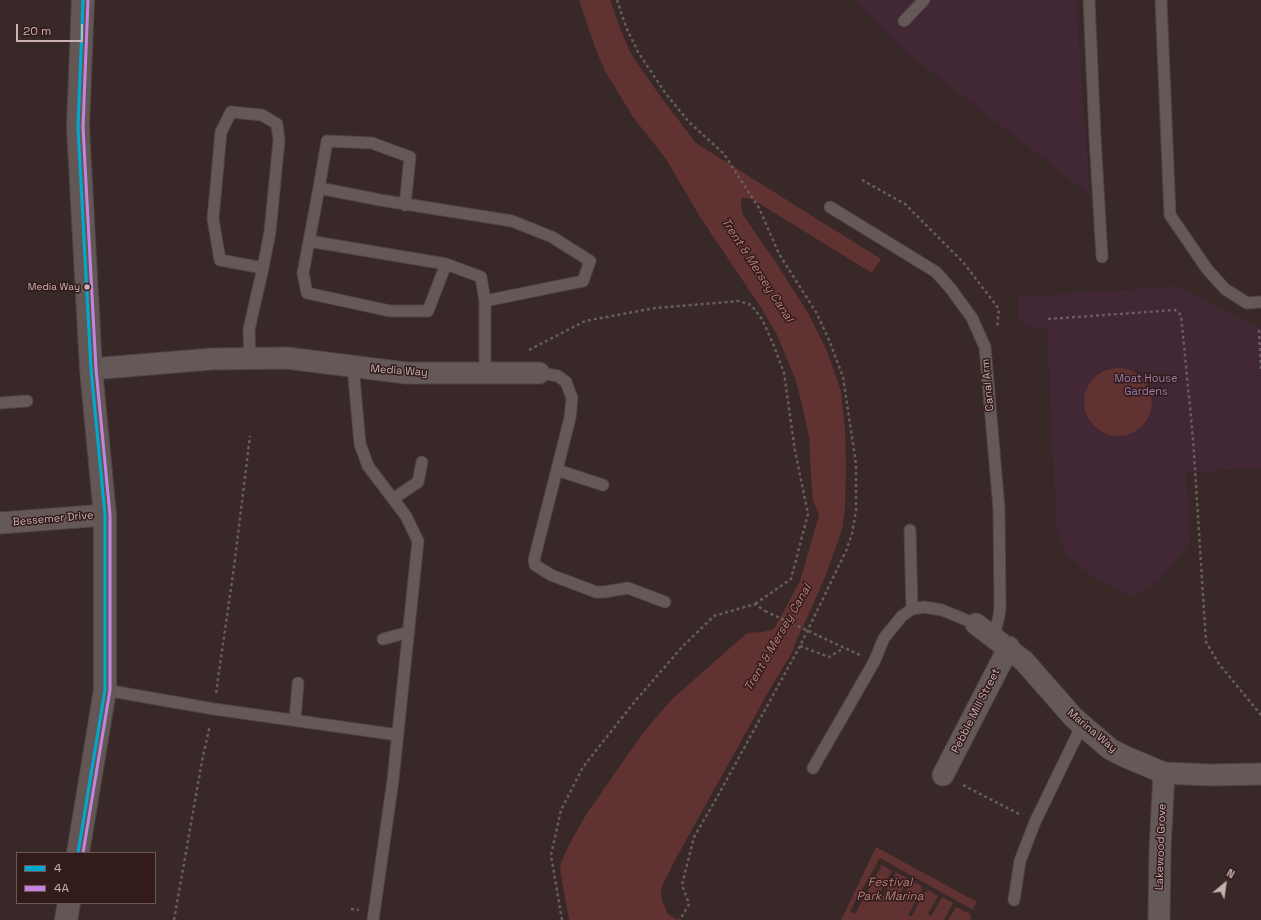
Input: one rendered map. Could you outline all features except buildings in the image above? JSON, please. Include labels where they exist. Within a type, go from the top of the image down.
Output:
[{"type":"street","points":[[78,852],[104,690],[105,515],[91,369],[78,128],[83,0]]},
{"type":"street","name":"Media Way","points":[[91,369],[212,359],[287,358],[406,373],[533,373]]},
{"type":"street","name":"Bessemer Drive","points":[[0,524],[105,515]]},
{"type":"street","name":"Marina Way","points":[[976,624],[1024,661],[1062,706],[1110,749],[1164,773],[1210,776],[1261,774]]},
{"type":"street","name":"Pebble Mill Street","points":[[943,775],[1001,642]]},
{"type":"street","name":"Lakewood Grove","points":[[1159,920],[1160,849],[1164,773]]},
{"type":"street","points":[[66,920],[69,904]]},
{"type":"lane","points":[[904,22],[924,0]]},
{"type":"lane","points":[[1089,0],[1102,257]]},
{"type":"lane","points":[[1161,0],[1170,215],[1207,269],[1224,289],[1247,303],[1261,302]]},
{"type":"lane","points":[[250,359],[249,330],[270,232],[278,140],[277,124],[262,115],[231,112],[221,132],[213,219],[220,260],[262,268]]},
{"type":"lane","points":[[404,204],[410,157],[372,143],[327,141],[303,273],[307,293],[390,311],[428,311],[446,264]]},
{"type":"lane","points":[[319,188],[404,204],[512,221],[552,237],[590,262],[583,281],[485,301]]},
{"type":"lane","name":"Canal Arm","points":[[830,207],[936,272],[951,289],[972,318],[985,347],[998,509],[999,616],[1001,642]]},
{"type":"lane","points":[[309,241],[446,264],[481,277],[485,301],[484,373]]},
{"type":"lane","points":[[353,367],[360,444],[368,466],[406,516],[418,541],[398,735],[374,920]]},
{"type":"lane","points":[[533,373],[558,376],[566,382],[572,398],[570,418],[534,560],[535,565],[550,575],[596,592],[628,588],[665,602]]},
{"type":"lane","points":[[0,403],[27,401]]},
{"type":"lane","points":[[393,499],[418,482],[422,462]]},
{"type":"lane","points":[[557,470],[603,485]]},
{"type":"lane","points":[[910,530],[912,609]]},
{"type":"lane","points":[[813,768],[874,662],[884,638],[902,616],[912,609],[924,607],[942,610],[976,624]]},
{"type":"lane","points":[[383,640],[409,632]]},
{"type":"lane","points":[[295,720],[298,683]]},
{"type":"lane","points":[[104,690],[214,709],[398,735]]},
{"type":"lane","points":[[1014,900],[1020,861],[1035,822],[1082,725]]},
{"type":"path","points":[[617,0],[626,27],[638,52],[666,94],[688,122],[724,154],[759,208],[779,254],[816,312],[829,340],[843,377],[856,464],[856,510],[852,534],[846,551],[800,646],[719,795],[694,837],[682,885],[689,904],[681,919]]},
{"type":"path","points":[[862,180],[905,204],[962,262],[999,309],[996,327]]},
{"type":"path","points":[[533,373],[525,352],[586,322],[655,308],[739,301],[751,305],[762,319],[784,373],[795,451],[808,514],[791,579],[754,604],[714,616],[682,647],[636,700],[583,767],[561,810],[552,849],[552,865],[562,920]]},
{"type":"path","points":[[1048,319],[1175,310],[1181,315],[1193,438],[1206,642],[1219,664],[1261,715]]},
{"type":"path","points":[[1261,331],[1259,331],[1261,369]]},
{"type":"path","points":[[174,920],[202,761],[214,709],[234,567],[250,436]]},
{"type":"path","points":[[754,604],[765,611],[844,648],[829,657],[800,646]]},
{"type":"path","points":[[943,775],[1035,822]]},
{"type":"green space","points":[[855,0],[1076,0],[1090,195],[902,49]]},
{"type":"green space","name":"Moat House Gardens","points":[[1177,286],[1256,327],[1261,327],[1261,468],[1186,473],[1190,543],[1159,581],[1133,597],[1092,577],[1064,552],[1056,522],[1047,328],[1030,329],[1018,319],[1018,297]]},
{"type":"water","name":"Trent & Mersey Canal","points":[[579,0],[610,0],[631,54],[660,96],[696,143],[881,259],[872,273],[750,198],[741,198],[743,215],[775,261],[808,313],[827,351],[841,391],[845,430],[845,508],[842,530],[825,577],[792,653],[774,682],[662,886],[662,900],[668,914],[678,920],[569,920],[560,865],[572,839],[587,813],[643,733],[671,700],[747,633],[763,632],[774,629],[800,581],[819,515],[813,501],[809,437],[804,413],[796,381],[778,337],[762,309],[700,217],[666,159],[633,117],[605,71],[596,50]]},
{"type":"water","points":[[1118,368],[1131,371],[1142,378],[1149,389],[1152,402],[1149,415],[1142,426],[1131,433],[1118,436],[1105,433],[1094,426],[1087,415],[1084,402],[1087,389],[1094,378],[1105,371]]},
{"type":"water","name":"Festival Park Marina","points":[[876,847],[977,902],[970,914],[971,920],[841,920]]},
{"type":"pier","points":[[880,858],[973,910],[970,914],[956,907],[948,920],[944,920],[953,903],[942,897],[931,916],[928,914],[938,896],[929,890],[928,892],[925,891],[911,917],[908,915],[922,890],[922,886],[912,881],[901,900],[898,898],[909,879],[896,872],[881,900],[877,897],[892,871],[882,865],[855,914],[850,911]]},
{"type":"transit line","name":"4","points":[[78,852],[105,690],[105,515],[91,369],[78,127],[83,0]]},
{"type":"transit line","name":"4A","points":[[83,852],[110,690],[110,515],[96,369],[83,127],[88,0]]},
{"type":"place","name":"Media Way","points":[[87,287]]}]
